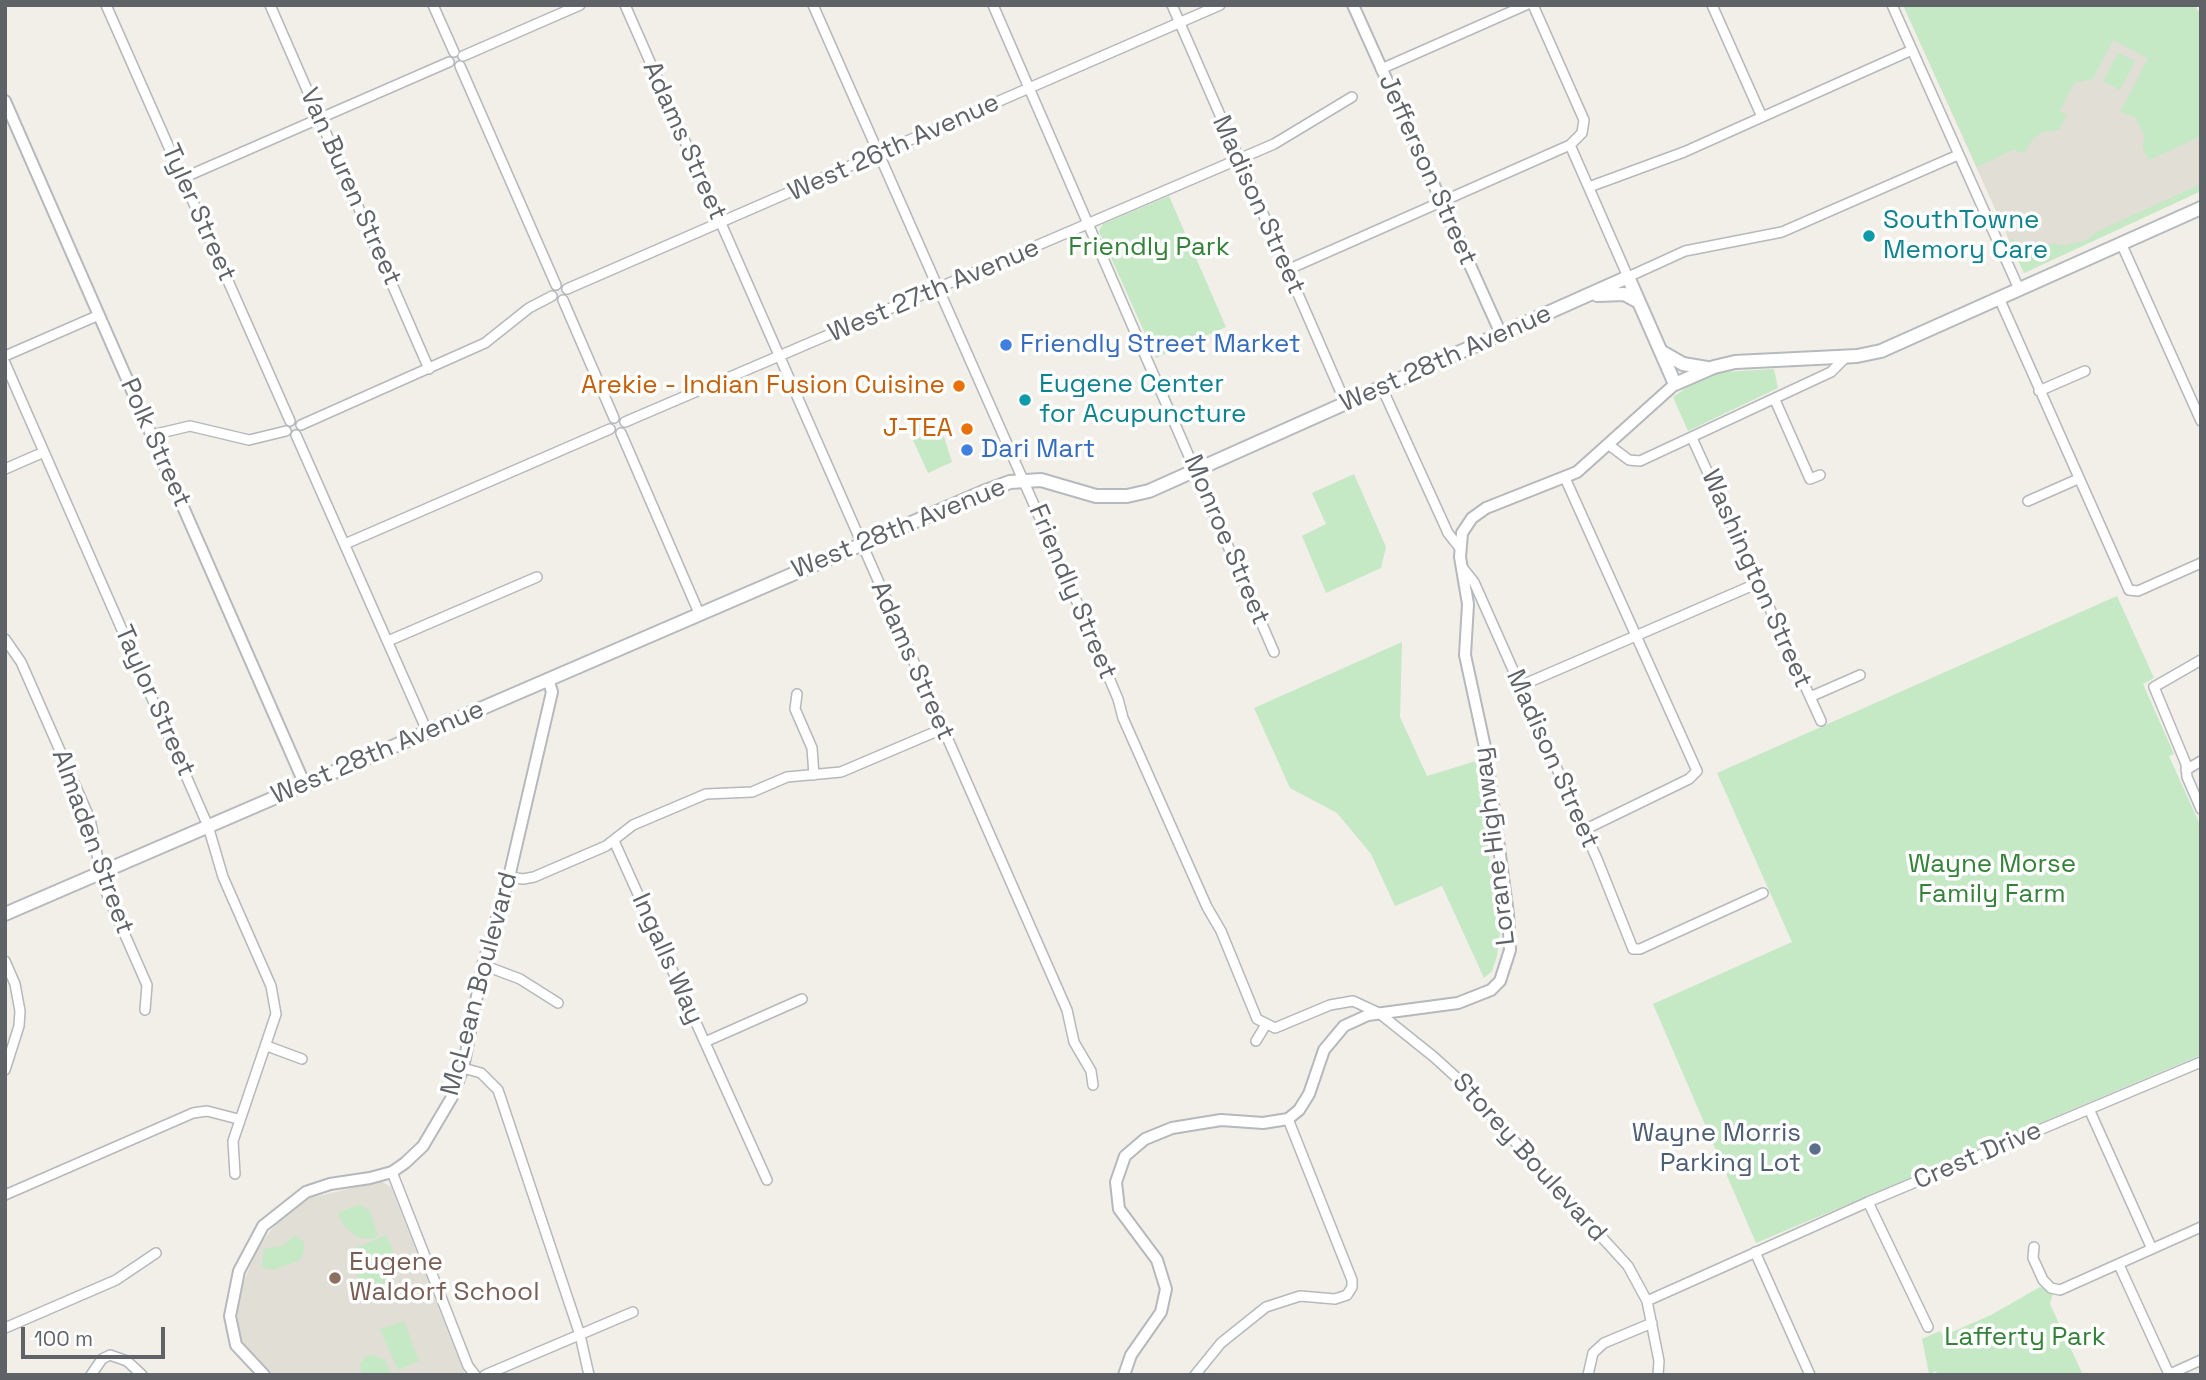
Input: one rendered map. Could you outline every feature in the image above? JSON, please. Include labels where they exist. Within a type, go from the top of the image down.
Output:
[{"type":"main road","points":[[1661,351],[1696,368],[1743,361],[1846,357],[1881,351],[2201,208]]},
{"type":"main road","name":"West 28th Avenue","points":[[5,914],[982,492],[1024,481],[1047,481],[1088,495],[1119,497],[1159,488],[1628,277]]},
{"type":"main road","points":[[1628,277],[1675,384],[1714,367]]},
{"type":"main road","points":[[1586,296],[1619,293],[1640,302]]},
{"type":"street","name":"Tyler Street","points":[[106,5],[290,421]]},
{"type":"street","name":"Van Buren Street","points":[[270,5],[429,369]]},
{"type":"street","points":[[433,5],[454,52],[463,56],[580,5]]},
{"type":"street","name":"Adams Street","points":[[625,5],[1067,1010],[1074,1042],[1091,1071],[1093,1085]]},
{"type":"street","name":"Friendly Street","points":[[813,5],[1024,481],[1118,699],[1123,718],[1207,907],[1221,931],[1252,1010],[1265,1026]]},
{"type":"street","name":"Monroe Street","points":[[993,5],[1274,652]]},
{"type":"street","name":"Madison Street","points":[[1172,5],[1346,404]]},
{"type":"street","name":"West 26th Avenue","points":[[567,289],[1220,5]]},
{"type":"street","name":"Jefferson Street","points":[[1353,5],[1501,334]]},
{"type":"street","points":[[1381,69],[1531,7],[1546,5]]},
{"type":"street","points":[[1712,5],[1762,117]]},
{"type":"street","points":[[1892,5],[2019,289]]},
{"type":"street","points":[[1287,270],[1570,145],[1582,133],[1584,120],[1531,7]]},
{"type":"street","points":[[1589,187],[1684,152],[1912,50]]},
{"type":"street","points":[[449,62],[449,56],[454,52]]},
{"type":"street","points":[[463,56],[460,66],[556,285],[567,289],[568,296],[563,300],[556,300],[552,296],[556,285]]},
{"type":"street","points":[[183,178],[449,62],[460,66]]},
{"type":"street","name":"West 27th Avenue","points":[[625,422],[1088,225],[1286,137],[1352,97]]},
{"type":"street","name":"Polk Street","points":[[5,102],[305,785]]},
{"type":"street","points":[[1570,145],[1628,277]]},
{"type":"street","name":"West 28th Avenue","points":[[1628,277],[1685,251],[1782,232],[1958,155]]},
{"type":"street","points":[[2122,243],[2201,421]]},
{"type":"street","points":[[296,435],[301,425],[485,344],[529,308],[552,296]]},
{"type":"street","points":[[1999,298],[2078,480],[2132,592],[2201,564]]},
{"type":"street","points":[[563,300],[614,418],[610,429]]},
{"type":"street","points":[[5,356],[99,315]]},
{"type":"street","points":[[1609,445],[1638,462],[1831,372],[1846,357]]},
{"type":"street","name":"Taylor Street","points":[[5,363],[208,826],[223,877],[271,986],[276,1014],[267,1046],[239,1119],[232,1150],[235,1174]]},
{"type":"street","points":[[2039,391],[2085,370]]},
{"type":"street","points":[[1459,547],[1463,530],[1479,512],[1565,478],[1609,445],[1675,384]]},
{"type":"street","points":[[1382,388],[1448,533],[1459,547]]},
{"type":"street","points":[[1775,400],[1811,479],[1820,475]]},
{"type":"street","points":[[614,418],[625,422],[621,433],[699,613]]},
{"type":"street","points":[[286,431],[285,425],[290,421],[295,420],[301,425]]},
{"type":"street","points":[[152,435],[190,426],[248,440],[286,431],[296,435],[427,732]]},
{"type":"street","points":[[345,544],[610,429],[621,433]]},
{"type":"street","name":"Washington Street","points":[[1692,438],[1821,720]]},
{"type":"street","points":[[5,469],[44,452]]},
{"type":"street","points":[[1565,478],[1697,769],[1695,775],[1584,830]]},
{"type":"street","points":[[2028,501],[2078,480]]},
{"type":"street","name":"Lorane Highway","points":[[1288,1119],[1310,1094],[1332,1037],[1356,1019],[1476,998],[1500,981],[1510,950],[1498,831],[1486,752],[1465,655],[1468,604],[1459,547]]},
{"type":"street","name":"Madison Street","points":[[1461,566],[1474,582],[1584,830],[1632,947],[1640,949],[1763,893]]},
{"type":"street","points":[[388,641],[537,577]]},
{"type":"street","points":[[1520,686],[1758,583]]},
{"type":"street","name":"Almaden Street","points":[[5,639],[21,662],[85,805],[103,885],[147,985],[145,1010]]},
{"type":"street","points":[[2201,660],[2154,687],[2186,769],[2186,777],[2201,809]]},
{"type":"street","points":[[1810,698],[1860,675]]},
{"type":"street","name":"McLean Boulevard","points":[[264,1375],[236,1345],[230,1316],[239,1271],[261,1229],[283,1208],[306,1192],[392,1172],[423,1146],[452,1097],[463,1068],[483,965],[509,877],[552,692],[548,679]]},
{"type":"street","points":[[797,694],[796,709],[812,748],[814,775]]},
{"type":"street","points":[[509,877],[528,879],[614,841],[633,825],[701,796],[751,792],[785,778],[847,770],[942,729]]},
{"type":"street","points":[[2186,769],[2201,761]]},
{"type":"street","name":"Ingalls Way","points":[[614,841],[767,1180]]},
{"type":"street","points":[[5,961],[15,984],[20,1010],[7,1064]]},
{"type":"street","points":[[483,965],[520,979],[558,1003]]},
{"type":"street","points":[[705,1042],[802,999]]},
{"type":"street","points":[[1256,1041],[1265,1026],[1287,1025],[1345,1000],[1365,1005],[1379,1013]]},
{"type":"street","name":"Storey Boulevard","points":[[1379,1013],[1457,1078],[1620,1257],[1647,1301],[1659,1361],[1658,1375]]},
{"type":"street","points":[[267,1046],[302,1059]]},
{"type":"street","name":"Crest Drive","points":[[1647,1301],[1868,1202],[2201,1062]]},
{"type":"street","points":[[463,1068],[481,1073],[498,1090],[580,1335],[589,1375]]},
{"type":"street","points":[[2089,1109],[2152,1249]]},
{"type":"street","points":[[5,1195],[192,1113],[207,1111],[239,1119]]},
{"type":"street","points":[[1124,1375],[1131,1355],[1161,1312],[1166,1289],[1157,1260],[1119,1209],[1116,1182],[1125,1156],[1144,1139],[1172,1128],[1221,1120],[1263,1123],[1288,1119],[1353,1284],[1349,1293],[1335,1299],[1300,1296],[1266,1307],[1221,1343],[1195,1375]]},
{"type":"street","points":[[392,1172],[475,1374]]},
{"type":"street","points":[[1868,1202],[1928,1327]]},
{"type":"street","points":[[2034,1247],[2032,1256],[2043,1280],[2055,1289],[2068,1288],[2201,1227]]},
{"type":"street","points":[[1755,1252],[1810,1375]]},
{"type":"street","points":[[5,1328],[116,1280],[156,1253]]},
{"type":"street","points":[[2119,1265],[2168,1375],[2201,1360]]},
{"type":"street","points":[[485,1375],[634,1312]]},
{"type":"street","points":[[1588,1375],[1593,1353],[1604,1343],[1652,1323]]},
{"type":"street","points":[[92,1375],[103,1359],[110,1355],[121,1357],[142,1375]]},
{"type":"shaded area","points":[[1903,5],[2195,5],[2201,17],[2201,191],[2024,273]]},
{"type":"shaded area","name":"Eugene Waldorf School","points":[[381,1181],[391,1187],[465,1375],[272,1375],[241,1343],[238,1331],[237,1307],[241,1289],[257,1249],[280,1218],[310,1198]]},
{"type":"green space","points":[[1903,5],[2195,5],[2201,17],[2201,136],[2149,160],[2142,147],[2145,137],[2135,117],[2120,112],[2148,58],[2113,40],[2093,79],[2074,83],[2060,111],[2067,115],[2059,130],[2042,132],[2033,139],[2024,153],[2013,150],[1977,167]]},
{"type":"green space","points":[[2118,53],[2135,61],[2120,90],[2103,81]]},
{"type":"green space","points":[[2201,184],[2201,191],[2024,273],[2008,238],[2023,243],[2066,245],[2087,240],[2098,231]]},
{"type":"green space","name":"Friendly Park","points":[[1169,196],[1226,327],[1156,358],[1099,231],[1103,224]]},
{"type":"green space","points":[[1774,369],[1778,388],[1688,431],[1673,397],[1699,379],[1722,372]]},
{"type":"green space","points":[[941,428],[952,462],[928,473],[913,440]]},
{"type":"green space","points":[[1354,474],[1386,547],[1381,568],[1326,593],[1302,536],[1326,524],[1312,493]]},
{"type":"green space","name":"Wayne Morse Family Farm","points":[[2117,596],[2154,678],[2143,684],[2174,754],[2169,756],[2201,827],[2201,1055],[1756,1243],[1653,1004],[1792,942],[1717,773]]},
{"type":"green space","points":[[1402,642],[1400,717],[1427,776],[1476,761],[1500,933],[1492,971],[1484,978],[1442,886],[1395,906],[1371,854],[1337,813],[1290,788],[1254,708]]},
{"type":"green space","points":[[359,1204],[370,1211],[378,1236],[371,1239],[357,1237],[343,1225],[338,1213]]},
{"type":"green space","points":[[295,1235],[304,1242],[304,1252],[300,1260],[273,1270],[261,1267],[264,1249],[283,1246]]},
{"type":"green space","points":[[386,1235],[401,1270],[394,1278],[377,1286],[360,1283],[347,1252]]},
{"type":"green space","name":"Lafferty Park","points":[[2040,1287],[2053,1293],[2050,1304],[2083,1375],[1938,1375],[1936,1371],[1929,1374],[1922,1339],[1940,1331],[1943,1336],[1991,1315]]},
{"type":"green space","points":[[404,1321],[419,1361],[398,1370],[380,1329]]},
{"type":"green space","points":[[374,1355],[385,1360],[392,1375],[362,1375],[360,1364],[366,1356]]},
{"type":"place","name":"SouthTowne Memory Care","points":[[1869,236]]},
{"type":"place","name":"Friendly Street Market","points":[[1006,345]]},
{"type":"place","name":"Arekie - Indian Fusion Cuisine","points":[[959,386]]},
{"type":"place","name":"Eugene Center for Acupuncture","points":[[1025,400]]},
{"type":"place","name":"J-TEA","points":[[967,429]]},
{"type":"place","name":"Dari Mart","points":[[967,450]]},
{"type":"place","name":"Wayne Morris Parking Lot","points":[[1815,1149]]},
{"type":"place","name":"Eugene Waldorf School","points":[[335,1278]]}]
